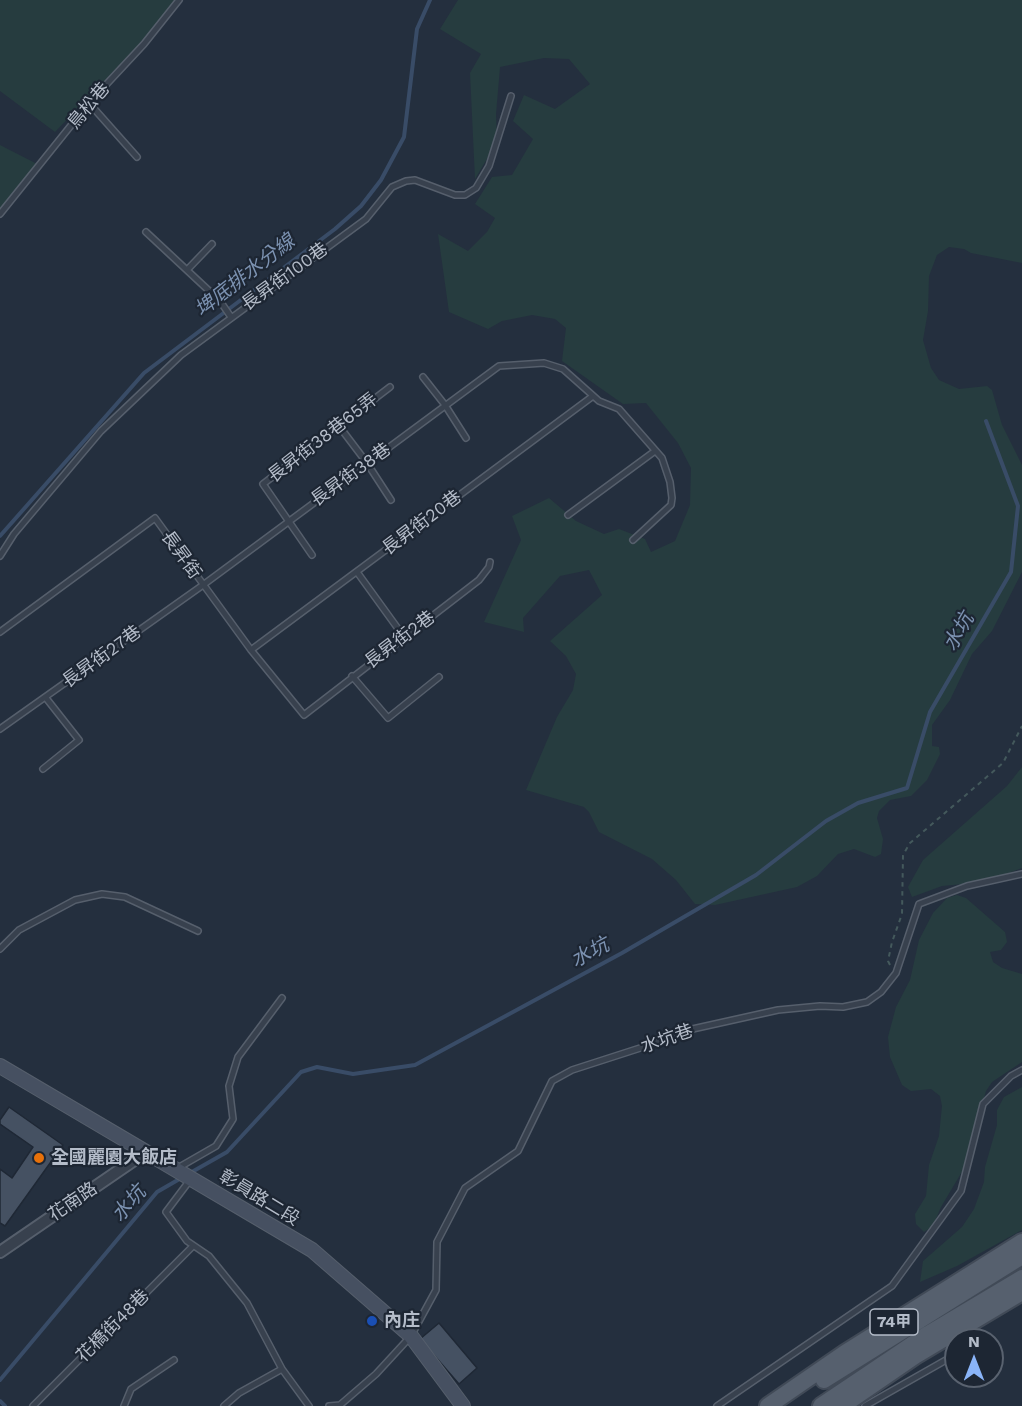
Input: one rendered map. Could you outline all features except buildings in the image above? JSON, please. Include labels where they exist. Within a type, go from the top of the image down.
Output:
[{"type":"main road","name":"彰員路二段","points":[[0,1066],[312,1251],[411,1336],[463,1406]]},
{"type":"main road","name":"74甲","points":[[768,1406],[845,1353],[1022,1242]]},
{"type":"main road","name":"74甲","points":[[787,1406],[814,1386],[1022,1256]]},
{"type":"main road","name":"74甲","points":[[821,1406],[928,1334],[1022,1278]]},
{"type":"main road","name":"74甲","points":[[844,1405],[915,1356],[1022,1292]]},
{"type":"street","name":"花南路","points":[[0,1252],[146,1152]]},
{"type":"lane","name":"鳥松巷","points":[[0,214],[89,103],[144,44],[178,0]]},
{"type":"lane","name":"長昇街100巷","points":[[0,556],[14,534],[101,431],[181,355],[366,219],[393,187],[415,180],[455,195],[465,195],[476,188],[489,166],[511,96]]},
{"type":"lane","points":[[89,103],[137,157]]},
{"type":"lane","points":[[146,232],[220,301],[231,317]]},
{"type":"lane","points":[[187,270],[212,244]]},
{"type":"lane","name":"長昇街38巷","points":[[203,585],[499,366],[544,363],[563,369],[593,396]]},
{"type":"lane","points":[[423,377],[445,405],[466,438]]},
{"type":"lane","name":"長昇街38巷65弄","points":[[289,521],[263,484],[390,387]]},
{"type":"lane","points":[[593,396],[620,409],[662,458],[670,482],[671,505],[633,540]]},
{"type":"lane","name":"長昇街20巷","points":[[251,650],[593,396]]},
{"type":"lane","points":[[339,426],[391,500]]},
{"type":"lane","points":[[568,515],[655,451]]},
{"type":"lane","name":"長昇街","points":[[0,632],[155,518],[251,650],[304,715]]},
{"type":"lane","points":[[289,521],[312,555]]},
{"type":"lane","name":"長昇街2巷","points":[[304,715],[479,580],[490,562]]},
{"type":"lane","points":[[357,572],[404,637]]},
{"type":"lane","name":"長昇街27巷","points":[[0,729],[203,585]]},
{"type":"lane","points":[[352,676],[388,718],[439,677]]},
{"type":"lane","points":[[44,769],[79,740],[46,698]]},
{"type":"lane","name":"水坑巷","points":[[340,1406],[376,1374],[411,1336],[436,1290],[437,1242],[465,1188],[518,1150],[552,1081],[572,1070],[665,1040],[679,1032],[778,1010],[820,1006],[843,1007],[867,1002],[881,992],[896,973],[919,904],[967,885],[1022,874]]},
{"type":"lane","points":[[0,949],[19,930],[75,900],[102,894],[125,897],[198,931]]},
{"type":"lane","points":[[175,1169],[216,1146],[232,1119],[229,1086],[238,1057],[282,998]]},
{"type":"lane","points":[[717,1406],[892,1286],[961,1191],[983,1104],[1011,1076],[1022,1070]]},
{"type":"lane","points":[[191,1179],[166,1212],[193,1246],[209,1256],[247,1303],[282,1369],[309,1406]]},
{"type":"lane","name":"花橋街48巷","points":[[33,1406],[193,1246]]},
{"type":"lane","points":[[124,1406],[131,1389],[174,1359]]},
{"type":"lane","points":[[865,1406],[944,1361]]},
{"type":"lane","points":[[224,1406],[239,1393],[282,1369]]},
{"type":"lane","points":[[329,1406],[340,1406]]},
{"type":"path","points":[[896,973],[888,961],[902,914],[903,855],[910,843],[1003,763],[1022,726]]},
{"type":"green space","points":[[0,0],[178,0],[172,11],[55,132],[0,91]]},
{"type":"green space","points":[[458,0],[1022,0],[1022,263],[949,247],[937,255],[929,276],[928,311],[923,340],[931,368],[939,380],[959,389],[987,386],[992,390],[1002,425],[1022,465],[1022,572],[992,631],[972,654],[950,700],[932,725],[932,746],[939,747],[940,754],[927,780],[911,796],[890,800],[879,811],[877,818],[883,839],[881,854],[875,857],[854,849],[838,854],[817,876],[797,887],[715,905],[695,904],[676,880],[652,859],[599,832],[584,807],[526,790],[557,717],[573,690],[576,674],[566,656],[550,641],[602,595],[589,570],[560,576],[523,618],[524,632],[484,622],[521,540],[512,516],[549,498],[576,521],[604,534],[619,529],[645,539],[651,552],[675,541],[690,505],[691,468],[678,443],[646,403],[623,404],[562,361],[566,328],[555,319],[532,315],[502,321],[488,329],[449,312],[438,234],[468,251],[487,232],[495,218],[475,204],[492,177],[512,175],[533,139],[513,121],[524,95],[555,109],[590,84],[569,59],[544,58],[500,67],[496,114],[497,142],[475,179],[470,73],[481,54],[440,29]]},
{"type":"green space","points":[[0,145],[41,166],[0,216]]},
{"type":"green space","points":[[1022,767],[1022,868],[985,882],[942,886],[912,897],[908,887],[923,860],[1007,786]]},
{"type":"green space","points":[[957,895],[966,898],[1005,932],[1007,942],[1001,950],[990,952],[993,962],[1002,968],[1022,974],[1022,1062],[992,1082],[986,1091],[963,1170],[941,1207],[933,1226],[924,1232],[916,1224],[915,1214],[926,1196],[929,1165],[939,1136],[942,1106],[940,1096],[931,1089],[911,1091],[902,1085],[890,1057],[888,1037],[896,1007],[910,980],[919,940],[933,913],[947,898]]},
{"type":"green space","points":[[1022,1087],[1022,1230],[957,1266],[920,1282],[923,1261],[962,1227],[974,1209],[984,1182],[985,1167],[997,1125],[997,1110],[1004,1097]]},
{"type":"waterway","name":"埤底排水分線","points":[[0,536],[144,373],[335,229],[361,206],[381,180],[404,137],[417,29],[430,0]]},
{"type":"waterway","name":"水坑","points":[[190,1173],[227,1152],[301,1072],[317,1067],[353,1074],[415,1065],[622,953],[756,875],[826,821],[858,803],[907,788],[930,712],[1011,572],[1018,506],[986,421]]},
{"type":"waterway","name":"水坑","points":[[0,1380],[157,1192],[183,1177]]},
{"type":"waterway","name":"水坑","points":[[0,1401],[5,1406]]},
{"type":"place","name":"全國麗園大飯店","points":[[39,1158]]},
{"type":"place","name":"內庄","points":[[372,1321]]}]
